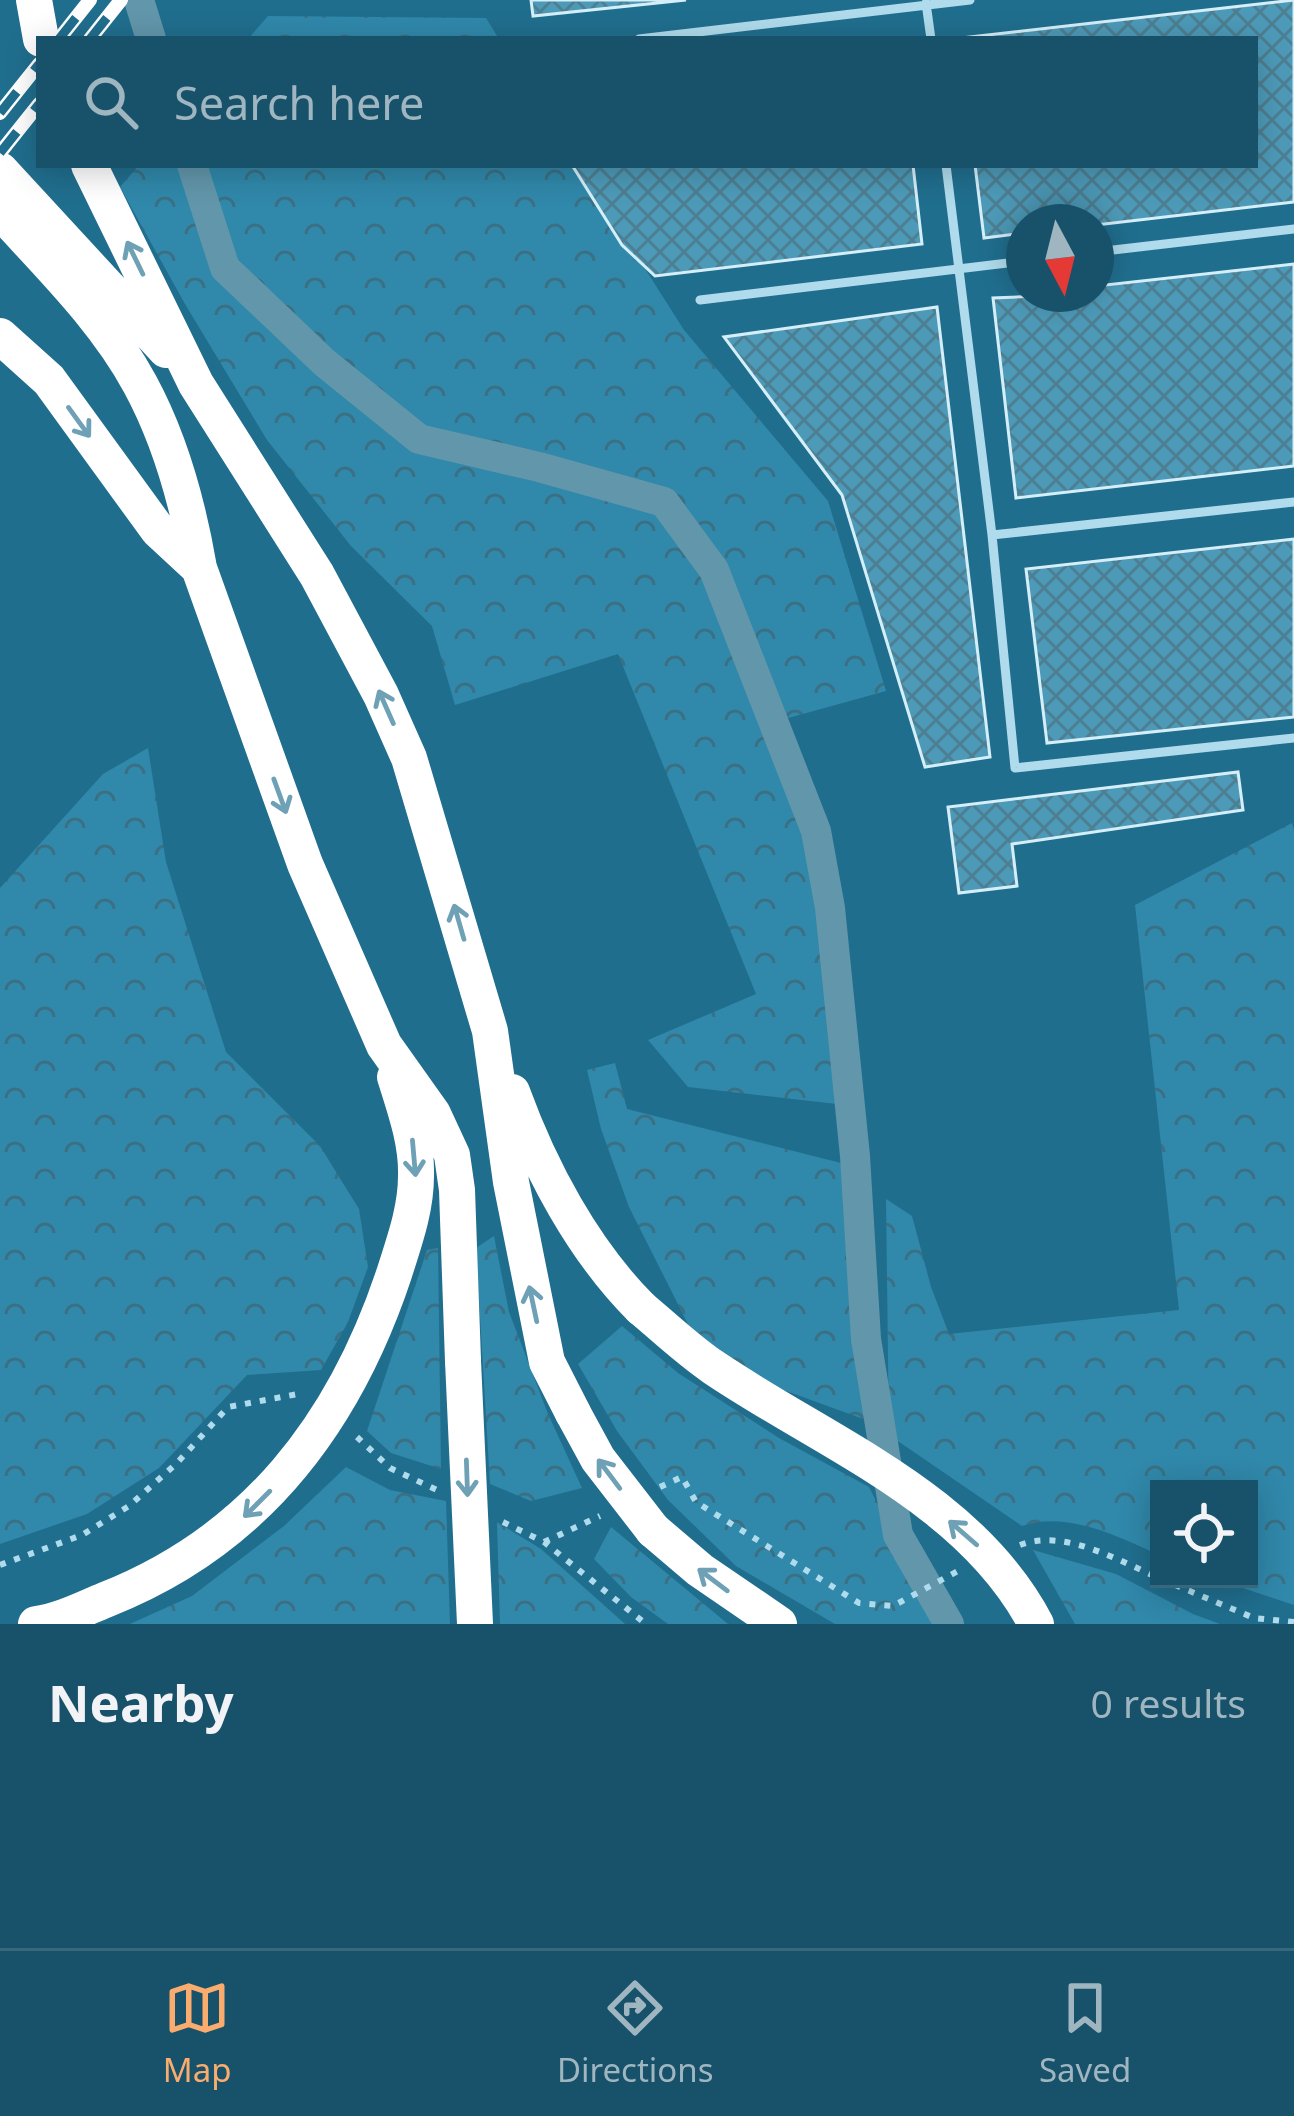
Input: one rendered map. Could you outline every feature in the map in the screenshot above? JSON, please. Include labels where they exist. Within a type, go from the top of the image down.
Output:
[{"type":"highway","points":[[34,0],[40,36]]},
{"type":"highway","points":[[90,168],[196,384],[317,575],[381,694],[429,816],[490,1031],[522,1120],[570,1213],[613,1280],[710,1365],[905,1483],[977,1544],[1036,1624]]},
{"type":"highway","points":[[0,170],[196,384]]},
{"type":"highway","points":[[0,212],[105,331],[140,382],[185,495],[199,568],[304,864],[384,1045],[412,1135],[416,1175],[412,1216],[377,1325],[302,1456],[252,1512],[154,1581],[36,1624]]},
{"type":"highway","points":[[0,336],[49,380],[158,530],[199,568]]},
{"type":"highway","points":[[490,1031],[532,1300],[547,1361],[598,1459],[700,1570],[779,1624]]},
{"type":"highway","points":[[384,1045],[433,1114],[452,1155],[458,1190],[475,1624]]},
{"type":"lane","points":[[663,36],[970,0]]},
{"type":"lane","points":[[926,3],[931,36]]},
{"type":"lane","points":[[946,168],[992,535],[1015,768],[1294,738]]},
{"type":"lane","points":[[1114,251],[1294,230]]},
{"type":"lane","points":[[700,300],[1006,263]]},
{"type":"lane","points":[[992,535],[1294,502]]},
{"type":"path","points":[[0,1565],[82,1535],[129,1506],[228,1407],[298,1394]]},
{"type":"path","points":[[648,1512],[682,1477],[696,1502],[859,1603],[893,1606],[966,1567]]},
{"type":"path","points":[[544,1542],[603,1514]]},
{"type":"path","points":[[1010,1549],[1032,1540],[1082,1546],[1150,1574]]},
{"type":"path","points":[[1184,1588],[1254,1618],[1294,1622]]},
{"type":"green space","points":[[268,16],[486,18],[497,36],[251,36]]},
{"type":"green space","points":[[136,168],[581,168],[684,330],[828,501],[886,691],[759,726],[798,810],[827,974],[837,1104],[688,1087],[648,1040],[756,994],[618,654],[455,705],[432,626],[351,546],[267,440],[120,187]]},
{"type":"green space","points":[[148,748],[166,862],[226,1052],[320,1146],[359,1209],[368,1267],[348,1322],[321,1370],[247,1375],[159,1468],[87,1514],[0,1544],[0,888],[103,774]]},
{"type":"green space","points":[[1292,823],[1294,1605],[1243,1588],[1258,1588],[1258,1480],[1150,1480],[1150,1551],[1074,1523],[1022,1526],[889,1435],[886,1199],[912,1216],[949,1334],[1179,1310],[1135,905]]},
{"type":"green space","points":[[615,1063],[627,1109],[841,1163],[866,1420],[767,1384],[696,1340],[629,1207],[601,1129],[587,1070]]},
{"type":"green space","points":[[494,1236],[509,1312],[582,1488],[531,1501],[490,1484],[476,1248]]},
{"type":"green space","points":[[438,1248],[441,1469],[391,1453],[367,1431],[427,1250]]},
{"type":"green space","points":[[622,1326],[678,1373],[779,1438],[869,1487],[938,1624],[835,1624],[736,1566],[668,1500],[617,1431],[578,1364]]},
{"type":"green space","points":[[346,1467],[390,1490],[446,1501],[450,1624],[130,1624],[192,1596],[284,1526]]},
{"type":"green space","points":[[497,1522],[541,1549],[625,1624],[500,1624]]},
{"type":"green space","points":[[611,1527],[728,1624],[668,1624],[631,1597],[594,1559]]},
{"type":"green space","points":[[1033,1550],[1116,1574],[1220,1624],[1075,1624]]},
{"type":"building","points":[[531,0],[686,0],[533,16]]},
{"type":"building","points":[[1294,0],[1294,202],[1114,223],[1114,204],[1006,204],[1006,235],[984,238],[975,168],[1258,168],[1258,36],[979,36]]},
{"type":"building","points":[[574,168],[913,168],[922,244],[655,276],[622,245]]},
{"type":"building","points":[[1294,264],[1294,466],[1016,498],[993,298],[1006,297],[1006,312],[1114,312],[1114,284]]},
{"type":"building","points":[[937,307],[990,757],[925,767],[842,495],[724,337]]},
{"type":"building","points":[[1294,539],[1294,717],[1047,743],[1026,569]]},
{"type":"building","points":[[1238,772],[1243,810],[1012,844],[1017,886],[959,893],[948,807]]},
{"type":"waterway","points":[[139,0],[150,36]]},
{"type":"waterway","points":[[193,168],[225,268],[325,363],[419,439],[664,502],[714,570],[816,831],[830,908],[855,1156],[866,1339],[898,1535],[949,1624]]},
{"type":"railway","points":[[61,36],[90,0]]},
{"type":"railway","points":[[92,36],[121,0]]},
{"type":"railway","points":[[0,113],[36,68]]},
{"type":"railway","points":[[0,153],[36,108]]}]
